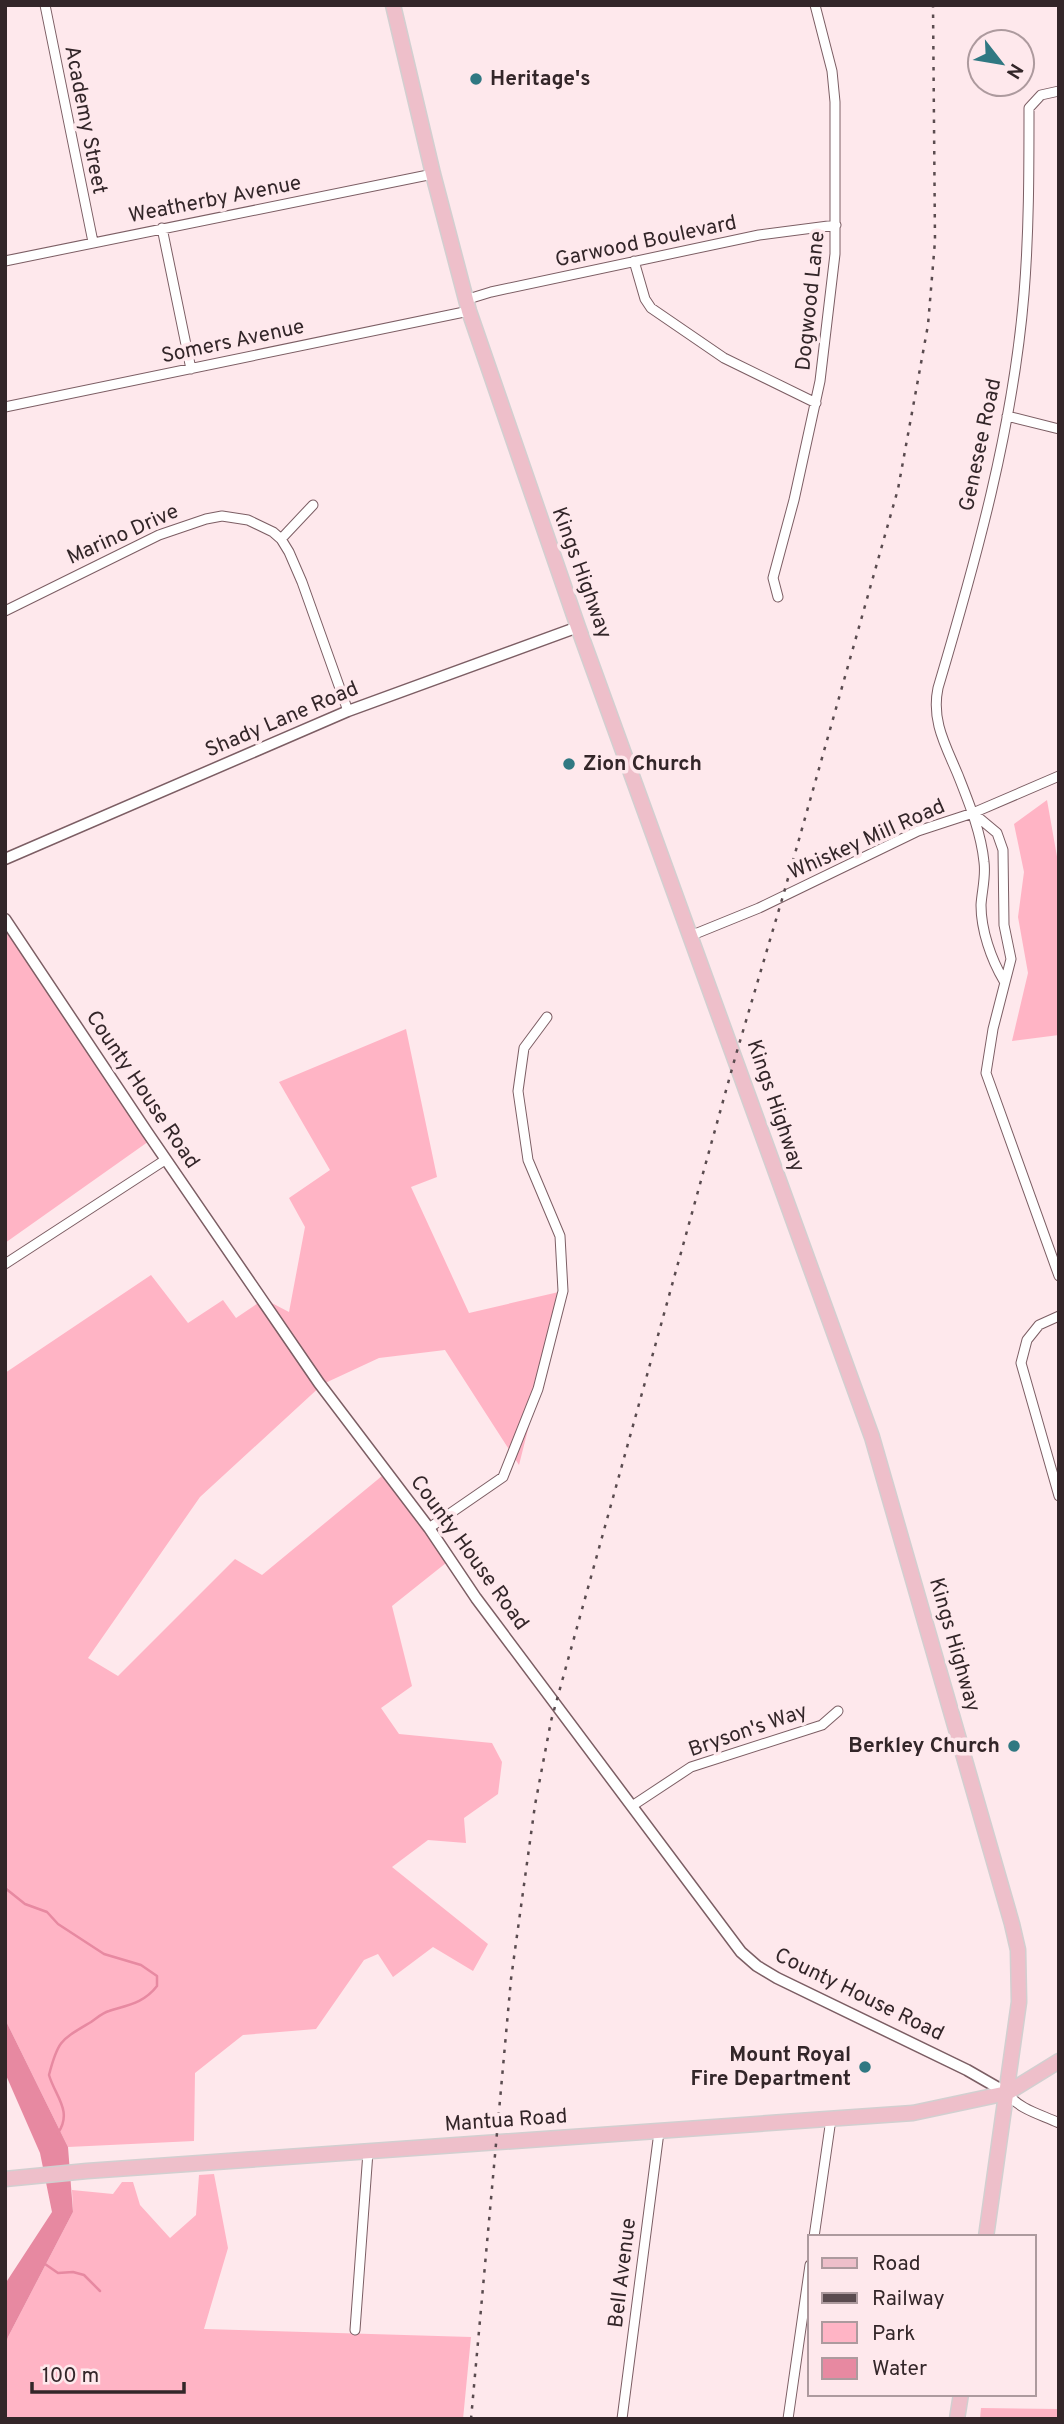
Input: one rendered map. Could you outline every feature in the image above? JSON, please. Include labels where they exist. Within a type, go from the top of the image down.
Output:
[{"type":"main road","name":"Kings Highway","points":[[393,5],[467,306],[578,627],[872,1437],[1012,1924],[1018,1950],[1020,1987],[986,2235]]},
{"type":"main road","name":"Mantua Road","points":[[5,2179],[913,2113],[1007,2093],[1059,2062]]},
{"type":"main road","points":[[957,2419],[961,2396]]},
{"type":"street","name":"Academy Street","points":[[45,5],[93,242]]},
{"type":"street","name":"Dogwood Lane","points":[[778,597],[772,578],[794,500],[816,403],[828,319],[836,225],[835,102],[832,71],[815,5]]},
{"type":"street","name":"Genesee Road","points":[[1004,981],[992,957],[982,921],[984,861],[973,813],[937,724],[935,706],[995,479],[1007,416],[1024,294],[1029,108],[1041,95],[1059,92]]},
{"type":"street","name":"Weatherby Avenue","points":[[5,261],[433,174]]},
{"type":"street","name":"Garwood Boulevard","points":[[467,306],[491,292],[759,235],[836,225]]},
{"type":"street","points":[[162,228],[191,369]]},
{"type":"street","points":[[634,261],[645,299],[651,308],[724,358],[816,403]]},
{"type":"street","name":"Somers Avenue","points":[[5,407],[191,369],[467,306]]},
{"type":"street","points":[[1007,416],[1059,429]]},
{"type":"street","points":[[313,505],[281,539],[302,582],[348,711]]},
{"type":"street","name":"Marino Drive","points":[[5,611],[159,535],[206,519],[222,516],[248,520],[263,526],[281,539]]},
{"type":"street","name":"Shady Lane Road","points":[[5,859],[348,711],[578,627]]},
{"type":"street","name":"Whiskey Mill Road","points":[[690,936],[769,903],[919,831],[973,813],[1059,776]]},
{"type":"street","points":[[973,813],[997,833],[1003,850],[1004,925],[1011,959],[1004,981],[986,1073],[1059,1276]]},
{"type":"street","name":"County House Road","points":[[5,919],[165,1160],[319,1383],[741,1952],[777,1978],[970,2072],[1007,2093]]},
{"type":"street","points":[[429,1528],[503,1477],[538,1389],[563,1291],[560,1236],[528,1160],[518,1090],[524,1048],[547,1017]]},
{"type":"street","points":[[5,1264],[165,1160]]},
{"type":"street","points":[[1059,1316],[1040,1325],[1027,1340],[1021,1363],[1059,1496]]},
{"type":"street","name":"Bryson's Way","points":[[632,1806],[691,1767],[822,1725],[838,1711]]},
{"type":"street","points":[[1007,2093],[1016,2104],[1059,2123]]},
{"type":"street","points":[[814,2235],[831,2119]]},
{"type":"street","name":"Bell Avenue","points":[[622,2419],[659,2132]]},
{"type":"street","points":[[355,2330],[364,2240],[368,2152]]},
{"type":"street","points":[[788,2419],[808,2279]]},
{"type":"green space","points":[[1047,800],[1059,868],[1059,1035],[1012,1041],[1028,973],[1018,917],[1024,872],[1014,824]]},
{"type":"green space","points":[[5,916],[152,1139],[5,1243]]},
{"type":"green space","points":[[406,1029],[437,1177],[411,1187],[469,1313],[563,1291],[519,1465],[445,1350],[379,1358],[323,1384],[200,1497],[88,1658],[118,1676],[235,1559],[262,1575],[388,1471],[451,1559],[392,1606],[412,1686],[381,1708],[399,1734],[492,1743],[502,1762],[498,1794],[464,1818],[466,1843],[428,1840],[392,1867],[488,1944],[473,1971],[433,1947],[393,1977],[378,1954],[364,1960],[316,2029],[243,2035],[195,2073],[194,2141],[68,2147],[5,2019],[5,1373],[151,1275],[188,1323],[223,1300],[236,1318],[264,1299],[289,1312],[305,1227],[289,1198],[330,1170],[279,1082]]},
{"type":"green space","points":[[214,2174],[228,2248],[204,2329],[471,2337],[463,2419],[5,2419],[5,2347],[73,2212],[72,2190],[113,2194],[122,2182],[133,2182],[140,2205],[170,2238],[196,2215],[199,2175]]},
{"type":"green space","points":[[981,2408],[1059,2409],[1059,2419],[980,2419]]},
{"type":"water","points":[[5,2019],[68,2147],[73,2212],[5,2347],[5,2284],[52,2212],[40,2153],[5,2073]]},
{"type":"waterway","points":[[5,1888],[25,1904],[47,1912],[58,1924],[104,1954],[141,1965],[157,1976],[157,1986],[147,1996],[102,2014],[67,2037],[58,2048],[49,2075],[63,2111],[64,2118],[58,2133]]},
{"type":"waterway","points":[[45,2264],[58,2273],[73,2272],[84,2275],[100,2291]]},
{"type":"railway","points":[[471,2419],[511,1979],[535,1805],[551,1721],[735,1058],[898,489],[928,325],[935,241],[933,5]]},
{"type":"place","name":"Heritage's","points":[[476,79]]},
{"type":"place","name":"Zion Church","points":[[569,764]]},
{"type":"place","name":"Berkley Church","points":[[1014,1746]]},
{"type":"place","name":"Mount Royal Fire Department","points":[[865,2067]]}]
